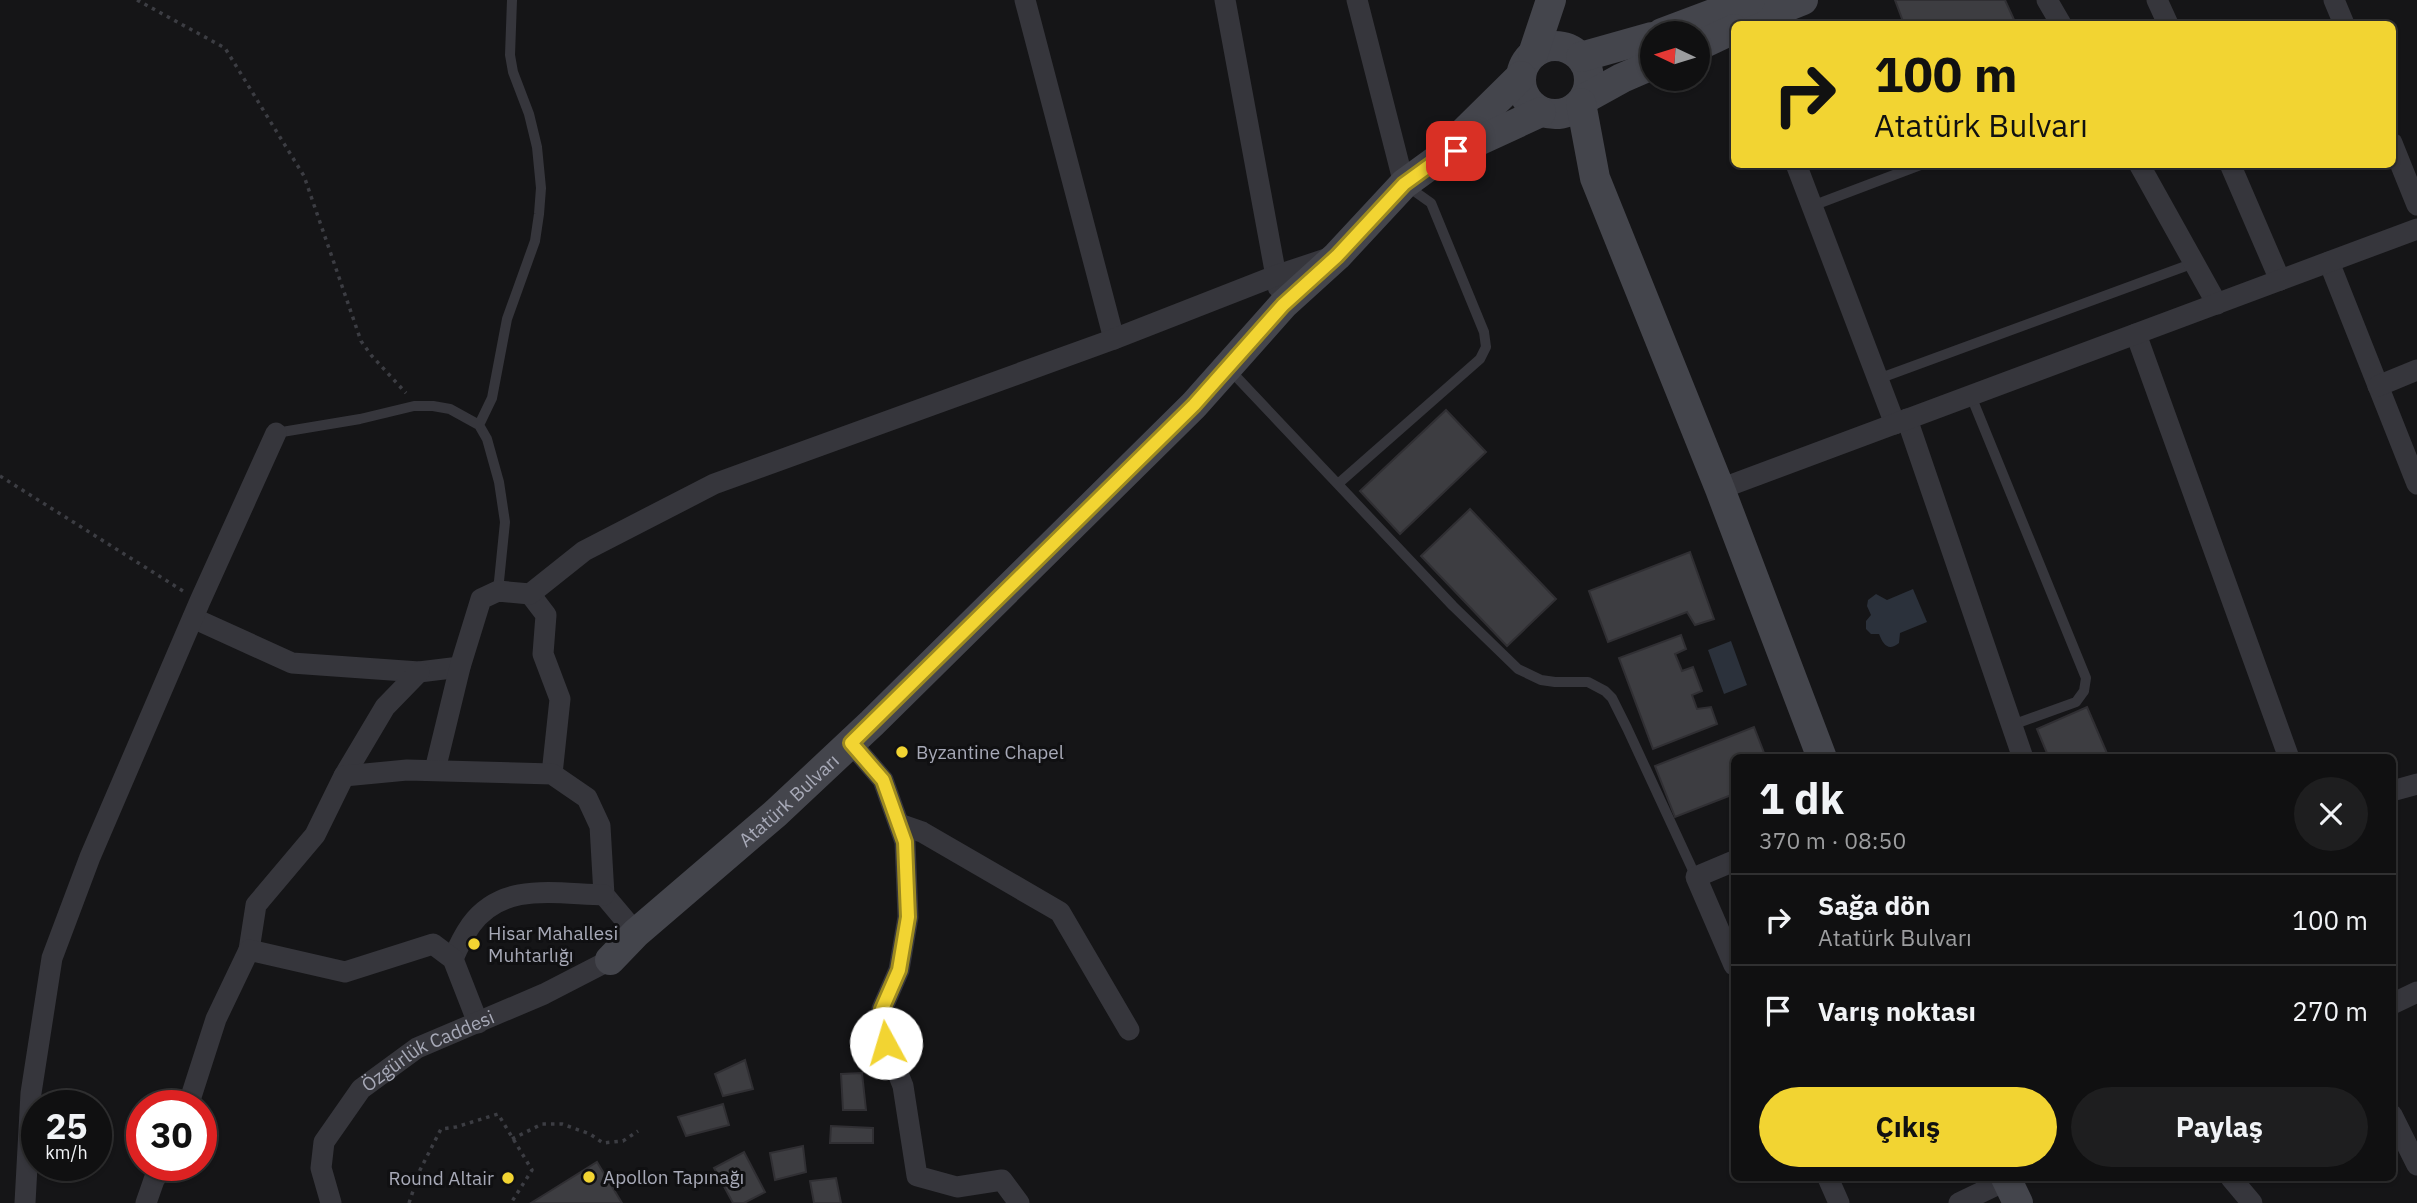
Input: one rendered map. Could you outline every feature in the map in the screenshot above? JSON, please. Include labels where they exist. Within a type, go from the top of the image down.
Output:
[{"type":"main road","points":[[1552,0],[1575,53],[1588,70],[1590,78],[1565,107]]},
{"type":"main road","points":[[1552,0],[1527,65],[1523,93],[1528,101],[1565,107]]},
{"type":"main road","points":[[1694,21],[1750,0]]},
{"type":"main road","points":[[1751,21],[1803,0]]},
{"type":"main road","points":[[1710,40],[1731,30]]},
{"type":"main road","points":[[1527,65],[1550,46],[1575,53],[1640,42]]},
{"type":"main road","name":"Atatürk Bulvarı","points":[[610,960],[636,933],[776,813],[851,743],[1184,415],[1283,305],[1337,256],[1404,184],[1437,160],[1527,65]]},
{"type":"main road","name":"Atatürk Bulvarı","points":[[1437,160],[1565,107],[1640,70]]},
{"type":"main road","points":[[1565,107],[1720,489],[1820,754]]},
{"type":"street","points":[[1025,0],[1114,340]]},
{"type":"street","points":[[1225,0],[1275,276],[1283,305]]},
{"type":"street","points":[[1357,0],[1404,184]]},
{"type":"street","points":[[2047,0],[2059,21]]},
{"type":"street","points":[[2157,0],[2167,21]]},
{"type":"street","points":[[2334,0],[2343,21]]},
{"type":"street","points":[[2396,153],[2417,205]]},
{"type":"street","points":[[1798,168],[1878,379],[1901,422],[2022,754]]},
{"type":"street","points":[[2141,168],[2217,304]]},
{"type":"street","points":[[2232,168],[2280,280]]},
{"type":"street","points":[[1720,489],[2417,229]]},
{"type":"street","points":[[435,769],[460,667],[481,598],[498,591],[530,594],[584,551],[714,484],[1114,340],[1275,276],[1337,256]]},
{"type":"street","points":[[2329,262],[2417,484]]},
{"type":"street","points":[[2136,334],[2288,754]]},
{"type":"street","points":[[2378,386],[2417,370]]},
{"type":"street","points":[[24,1203],[31,1093],[52,958],[90,857],[196,610],[276,433]]},
{"type":"street","points":[[530,594],[546,615],[543,654],[560,699],[552,774]]},
{"type":"street","points":[[196,610],[292,663],[419,672],[460,667]]},
{"type":"street","points":[[193,1090],[216,1019],[248,950],[256,905],[314,835],[344,776],[385,707],[419,672]]},
{"type":"street","points":[[851,743],[883,780],[905,842],[908,917],[899,970],[882,1009],[886,1043],[903,1086],[918,1176],[957,1187],[1002,1180],[1019,1203]]},
{"type":"street","points":[[344,776],[435,769],[552,774],[587,798],[600,826],[604,895],[636,933]]},
{"type":"street","points":[[2396,789],[2417,784]]},
{"type":"street","points":[[899,824],[922,831],[1060,912],[1129,1030]]},
{"type":"street","points":[[1731,862],[1696,877],[1731,958]]},
{"type":"street","points":[[453,958],[470,925],[488,906],[519,893],[604,895]]},
{"type":"street","points":[[248,950],[345,972],[433,944],[453,958],[478,1023]]},
{"type":"street","name":"Özgürlük Caddesi","points":[[331,1203],[321,1168],[324,1142],[361,1089],[417,1048],[544,994],[610,960]]},
{"type":"street","points":[[2396,1002],[2417,992]]},
{"type":"street","points":[[2396,1123],[2417,1165]]},
{"type":"street","points":[[146,1203],[154,1181]]},
{"type":"street","points":[[1829,1181],[1839,1203]]},
{"type":"street","points":[[2234,1181],[2252,1203]]},
{"type":"street","points":[[1959,1203],[2011,1187]]},
{"type":"lane","points":[[479,425],[492,398],[508,319],[534,241],[539,214],[541,188],[537,147],[512,63],[512,0]]},
{"type":"lane","points":[[1812,206],[1912,168]]},
{"type":"lane","points":[[1339,484],[1480,359],[1486,347],[1484,331],[1431,203],[1404,184]]},
{"type":"lane","points":[[1878,379],[2194,263]]},
{"type":"lane","points":[[1228,368],[1453,606],[1518,669],[1541,680],[1588,682],[1612,698],[1696,877]]},
{"type":"lane","points":[[1971,396],[2086,678],[2084,691],[2076,702],[2012,725]]},
{"type":"lane","points":[[276,433],[360,419],[414,406],[450,409],[479,425],[487,439],[499,482],[505,522],[498,591]]},
{"type":"path","points":[[137,0],[225,48],[304,176],[361,341],[410,397],[414,406]]},
{"type":"path","points":[[0,476],[196,610]]},
{"type":"path","points":[[409,1203],[420,1170],[441,1129],[498,1114],[532,1170],[512,1203]]},
{"type":"path","points":[[512,1139],[542,1124],[562,1124],[590,1134],[603,1143],[623,1141],[638,1131]]},
{"type":"shaded area","points":[[1913,589],[1927,622],[1900,633],[1899,643],[1889,647],[1884,644],[1879,634],[1871,634],[1866,629],[1866,621],[1871,615],[1867,606],[1868,600],[1876,594],[1887,600]]},
{"type":"shaded area","points":[[1731,641],[1747,685],[1724,694],[1708,650]]},
{"type":"building","points":[[1895,0],[2005,0],[2015,21],[1903,21]]},
{"type":"building","points":[[1446,410],[1486,452],[1400,534],[1360,491]]},
{"type":"building","points":[[1470,509],[1556,599],[1507,646],[1421,556]]},
{"type":"building","points":[[1690,552],[1714,619],[1695,625],[1687,612],[1608,642],[1589,591]]},
{"type":"building","points":[[1681,635],[1686,649],[1675,654],[1682,671],[1693,667],[1702,691],[1692,695],[1697,709],[1711,707],[1717,724],[1653,749],[1619,658]]},
{"type":"building","points":[[2087,707],[2107,754],[2047,754],[2037,729]]},
{"type":"building","points":[[1754,727],[1764,754],[1731,754],[1731,795],[1675,817],[1655,766]]},
{"type":"building","points":[[745,1060],[753,1089],[723,1096],[715,1074]]},
{"type":"building","points":[[862,1073],[866,1110],[843,1110],[841,1074]]},
{"type":"building","points":[[723,1104],[729,1125],[686,1136],[678,1117]]},
{"type":"building","points":[[831,1126],[873,1128],[873,1143],[830,1143]]},
{"type":"building","points":[[803,1146],[806,1172],[775,1180],[770,1153]]},
{"type":"building","points":[[744,1152],[765,1192],[744,1203],[733,1203],[714,1168]]},
{"type":"building","name":"Apollon Tapınağı","points":[[597,1162],[622,1203],[531,1203],[547,1193]]},
{"type":"building","points":[[836,1178],[841,1203],[814,1203],[810,1181]]},
{"type":"place","name":"Byzantine Chapel","points":[[902,752]]},
{"type":"place","name":"Hisar Mahallesi Muhtarlığı","points":[[474,944]]},
{"type":"place","name":"Apollon Tapınağı","points":[[589,1177]]},
{"type":"place","name":"Round Altair","points":[[508,1178]]},
{"type":"route","points":[[886,1043],[882,1009],[899,970],[908,917],[905,842],[883,780],[851,743],[1194,405],[1283,305],[1337,256],[1404,184],[1437,160],[1456,151]]}]
